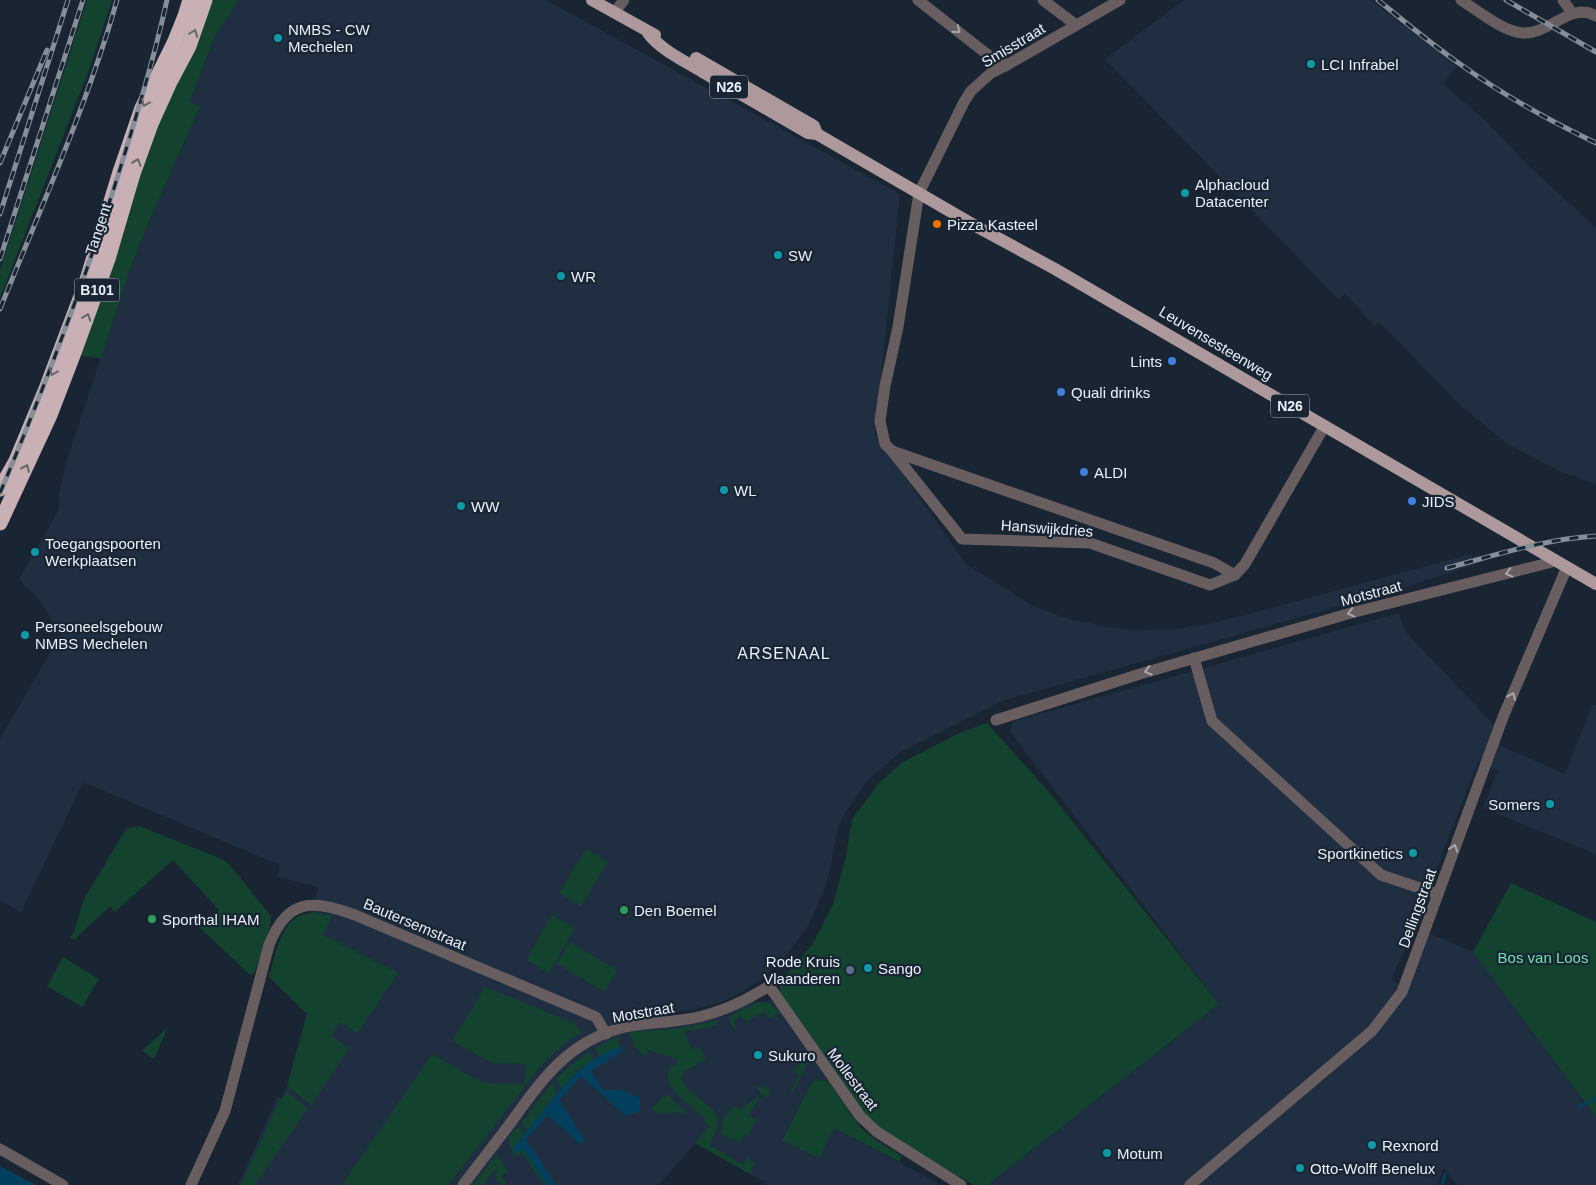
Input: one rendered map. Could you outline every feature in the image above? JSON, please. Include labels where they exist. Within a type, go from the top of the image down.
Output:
[{"type":"highway","name":"Tangent","points":[[0,489],[16,462],[46,389],[89,274],[142,108],[175,41],[190,0]]},
{"type":"highway","name":"Tangent","points":[[0,523],[50,414],[108,259],[133,174],[151,124],[189,46],[205,0]]},
{"type":"main road","name":"Leuvensesteenweg","points":[[592,0],[814,126],[817,134],[972,224],[1137,316],[1324,427],[1596,584]]},
{"type":"street","points":[[614,13],[624,0]]},
{"type":"street","points":[[918,0],[992,58],[1007,65]]},
{"type":"street","points":[[1043,0],[1076,25]]},
{"type":"street","name":"Smisstraat","points":[[919,193],[971,91],[991,72],[1007,65],[1120,0]]},
{"type":"street","points":[[1462,0],[1502,26],[1522,33],[1533,33],[1545,29],[1572,13],[1591,13],[1596,16]]},
{"type":"street","points":[[1563,0],[1572,13]]},
{"type":"street","name":"Hanswijkdries","points":[[919,193],[898,327],[885,386],[880,421],[885,444],[962,539],[1090,543],[1210,585],[1235,575],[1246,564],[1324,427]]},
{"type":"street","name":"Hanswijkdries","points":[[892,451],[1214,563],[1235,575]]},
{"type":"street","name":"Motstraat","points":[[996,720],[1140,674],[1351,613],[1562,564]]},
{"type":"street","name":"Dellingstraat","points":[[1190,1185],[1372,1031],[1402,992],[1502,717],[1562,564]]},
{"type":"street","points":[[1194,658],[1212,720],[1381,875],[1438,894]]},
{"type":"street","name":"Bautersemstraat","points":[[191,1185],[225,1111],[273,933],[286,915],[294,910],[313,904],[331,906],[356,915],[596,1017],[606,1034]]},
{"type":"street","name":"Motstraat","points":[[463,1185],[546,1076],[566,1056],[589,1040],[622,1028],[684,1020],[719,1012],[747,1000],[769,986]]},
{"type":"street","name":"Mollestraat","points":[[769,986],[860,1116],[877,1132],[961,1185]]},
{"type":"street","points":[[0,1149],[63,1185]]},
{"type":"shaded area","points":[[239,0],[546,0],[900,194],[875,434],[966,564],[1035,607],[1069,619],[1107,627],[1131,630],[1176,629],[1257,612],[1471,554],[1474,565],[1393,591],[1005,700],[899,753],[868,780],[845,813],[838,827],[829,874],[808,926],[788,953],[765,976],[744,991],[724,1001],[693,1010],[647,1014],[612,1021],[626,1031],[770,1000],[778,1007],[829,1082],[822,1080],[810,1086],[783,1141],[834,1128],[942,1185],[763,1185],[765,1182],[695,1143],[659,1185],[238,1185],[277,1098],[283,1099],[307,1014],[269,977],[282,936],[297,917],[313,912],[318,887],[278,877],[280,865],[83,782],[21,913],[0,900],[0,739],[61,634],[37,597],[19,579],[59,509],[59,494],[65,466],[131,267],[147,226],[200,107],[190,103],[214,38]]},
{"type":"shaded area","points":[[1184,0],[1371,0],[1457,67],[1443,84],[1487,122],[1528,165],[1596,228],[1596,485],[1557,470],[1509,445],[1461,406],[1379,322],[1375,326],[1345,294],[1338,299],[1105,59]]},
{"type":"shaded area","points":[[1399,613],[1405,631],[1493,724],[1501,746],[1565,774],[1593,704],[1596,705],[1596,854],[1483,808],[1498,770],[1478,762],[1431,883],[1425,885],[1420,898],[1424,901],[1408,943],[1391,979],[1404,989],[1429,933],[1473,952],[1596,1117],[1596,1185],[1458,1185],[1443,1168],[1438,1185],[987,1185],[1219,1004],[1010,732],[1012,723]]},
{"type":"green space","points":[[87,0],[112,0],[89,70],[0,298],[0,270]]},
{"type":"green space","points":[[208,0],[239,0],[214,38],[190,102],[200,107],[147,226],[131,267],[101,358],[81,356],[122,239],[146,152],[149,153],[158,124],[180,79],[178,77]]},
{"type":"green space","points":[[987,723],[1049,792],[1219,1004],[987,1185],[974,1185],[898,1141],[872,1122],[855,1104],[780,994],[780,982],[812,945],[833,904],[846,856],[852,819],[880,782],[903,762],[957,734]]},
{"type":"green space","points":[[139,826],[222,859],[229,864],[271,916],[267,937],[254,974],[250,975],[199,927],[219,910],[173,860],[115,912],[110,906],[74,940],[70,938],[84,899],[126,829]]},
{"type":"green space","points":[[586,849],[608,862],[581,906],[559,893]]},
{"type":"green space","name":"Bos van Loos","points":[[1511,883],[1596,922],[1596,1117],[1473,952]]},
{"type":"green space","points":[[313,912],[332,916],[323,935],[398,973],[358,1033],[340,1022],[331,1036],[349,1048],[311,1105],[287,1086],[307,1014],[269,977],[278,944],[286,928],[299,916]]},
{"type":"green space","points":[[552,915],[575,928],[549,973],[526,960]]},
{"type":"green space","points":[[570,942],[617,970],[605,992],[557,964]]},
{"type":"green space","points":[[63,957],[99,979],[82,1007],[47,986]]},
{"type":"green space","points":[[485,987],[576,1024],[581,1033],[568,1041],[543,1063],[448,1185],[342,1185],[432,1054],[483,1083],[524,1084],[526,1064],[492,1063],[452,1041]]},
{"type":"green space","points":[[758,1002],[769,1003],[779,1012],[770,1018],[764,1013],[759,1014],[746,1022],[742,1016],[733,1021],[737,1028],[734,1029],[730,1022],[730,1016]]},
{"type":"green space","points":[[718,1021],[718,1025],[684,1032],[692,1050],[699,1047],[706,1059],[684,1072],[681,1079],[715,1113],[717,1121],[716,1131],[709,1145],[744,1165],[748,1158],[755,1162],[750,1174],[695,1143],[710,1126],[704,1121],[704,1117],[678,1094],[670,1084],[668,1078],[669,1071],[671,1065],[675,1066],[678,1059],[648,1050],[646,1057],[635,1048],[629,1032],[681,1028]]},
{"type":"green space","points":[[168,1027],[154,1059],[142,1051]]},
{"type":"green space","points":[[616,1037],[621,1046],[599,1056],[595,1049]]},
{"type":"green space","points":[[589,1052],[594,1060],[578,1070],[561,1088],[556,1079]]},
{"type":"green space","points":[[805,1052],[807,1063],[793,1093],[790,1092],[799,1075],[793,1071],[799,1066],[796,1058]]},
{"type":"green space","points":[[815,1081],[829,1082],[861,1128],[877,1141],[902,1156],[900,1162],[834,1128],[819,1158],[782,1141],[810,1086]]},
{"type":"green space","points":[[552,1083],[557,1092],[527,1131],[522,1123]]},
{"type":"green space","points":[[761,1085],[769,1088],[770,1095],[768,1098],[761,1094],[756,1086]]},
{"type":"green space","points":[[285,1091],[308,1108],[255,1185],[241,1185],[279,1101],[277,1098],[283,1099]]},
{"type":"green space","points":[[667,1094],[688,1114],[676,1112],[655,1114],[652,1108]]},
{"type":"green space","points":[[761,1094],[749,1116],[756,1120],[748,1136],[744,1135],[739,1143],[721,1134],[724,1117],[736,1105],[740,1110]]},
{"type":"green space","points":[[518,1126],[524,1135],[518,1141],[514,1151],[515,1153],[523,1149],[547,1185],[544,1185],[522,1153],[515,1157],[510,1148],[509,1136]]},
{"type":"green space","points":[[497,1155],[508,1171],[501,1176],[507,1185],[501,1185],[496,1178],[497,1167],[483,1185],[473,1185]]},
{"type":"water","points":[[620,1046],[623,1051],[591,1071],[603,1090],[622,1090],[640,1098],[640,1111],[626,1116],[581,1076],[559,1100],[585,1140],[581,1145],[548,1115],[526,1139],[555,1183],[554,1185],[547,1185],[523,1149],[515,1154],[513,1149],[573,1076],[595,1059]]},
{"type":"water","points":[[0,1166],[36,1185],[0,1185]]},
{"type":"waterway","points":[[1579,1107],[1596,1098]]},
{"type":"waterway","points":[[1442,1185],[1445,1174]]},
{"type":"railway","points":[[0,214],[68,0]]},
{"type":"railway","points":[[0,259],[83,0]]},
{"type":"railway","points":[[0,309],[78,117],[117,0]]},
{"type":"railway","points":[[0,493],[61,341],[89,264],[143,93],[167,0]]},
{"type":"railway","points":[[1378,0],[1439,49],[1509,97],[1596,143]]},
{"type":"railway","points":[[1506,0],[1596,52]]},
{"type":"railway","points":[[0,163],[47,50]]},
{"type":"railway","points":[[1447,568],[1539,544],[1596,536]]},
{"type":"place","name":"NMBS - CW Mechelen","points":[[278,38]]},
{"type":"place","name":"LCI Infrabel","points":[[1311,64]]},
{"type":"place","name":"Alphacloud Datacenter","points":[[1185,193]]},
{"type":"place","name":"Pizza Kasteel","points":[[937,224]]},
{"type":"place","name":"SW","points":[[778,255]]},
{"type":"place","name":"WR","points":[[561,276]]},
{"type":"place","name":"Lints","points":[[1172,361]]},
{"type":"place","name":"Quali drinks","points":[[1061,392]]},
{"type":"place","name":"ALDI","points":[[1084,472]]},
{"type":"place","name":"WL","points":[[724,490]]},
{"type":"place","name":"JIDS","points":[[1412,501]]},
{"type":"place","name":"WW","points":[[461,506]]},
{"type":"place","name":"Toegangspoorten Werkplaatsen","points":[[35,552]]},
{"type":"place","name":"Personeelsgebouw NMBS Mechelen","points":[[25,635]]},
{"type":"place","name":"Somers","points":[[1550,804]]},
{"type":"place","name":"Sportkinetics","points":[[1413,853]]},
{"type":"place","name":"Den Boemel","points":[[624,910]]},
{"type":"place","name":"Sporthal IHAM","points":[[152,919]]},
{"type":"place","name":"Sango","points":[[868,968]]},
{"type":"place","name":"Rode Kruis Vlaanderen","points":[[850,970]]},
{"type":"place","name":"Sukuro","points":[[758,1055]]},
{"type":"place","name":"Rexnord","points":[[1372,1145]]},
{"type":"place","name":"Motum","points":[[1107,1153]]},
{"type":"place","name":"Otto-Wolff Benelux","points":[[1300,1168]]},
{"type":"district","name":"ARSENAAL","points":[[784,653]]}]
